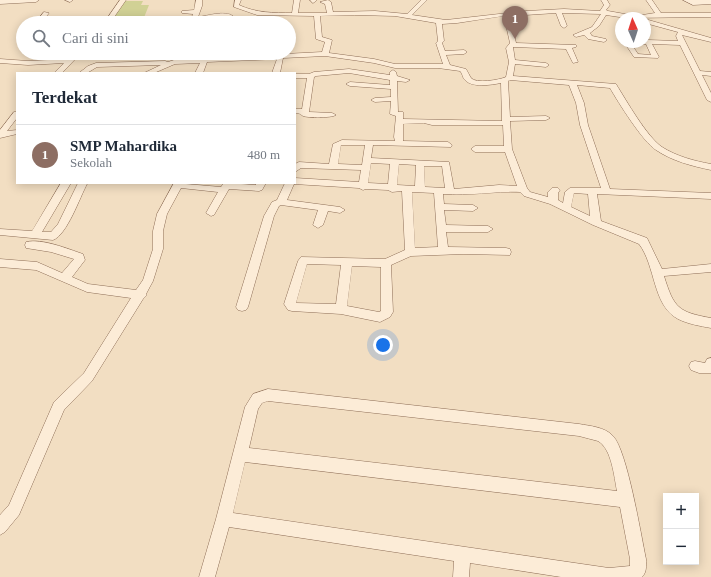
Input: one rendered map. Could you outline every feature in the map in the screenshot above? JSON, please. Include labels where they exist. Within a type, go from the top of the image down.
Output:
[{"type":"street","points":[[2,2],[36,0]]},
{"type":"street","points":[[112,16],[122,0]]},
{"type":"street","points":[[199,0],[203,12],[207,16]]},
{"type":"street","points":[[238,0],[236,6],[255,12],[282,14],[389,14],[439,22],[455,22],[508,15],[603,12],[615,14]]},
{"type":"street","points":[[295,14],[297,0]]},
{"type":"street","points":[[407,17],[424,0]]},
{"type":"street","points":[[576,34],[586,33],[596,27],[607,5],[604,0]]},
{"type":"street","points":[[649,0],[659,15]]},
{"type":"street","points":[[686,0],[692,3],[711,2]]},
{"type":"street","points":[[323,2],[328,2],[330,14]]},
{"type":"street","points":[[184,12],[235,15],[255,12]]},
{"type":"street","points":[[199,16],[203,12]]},
{"type":"street","points":[[558,13],[564,26]]},
{"type":"street","points":[[317,14],[319,39],[329,40],[325,54]]},
{"type":"street","points":[[508,15],[513,45]]},
{"type":"street","points":[[651,16],[711,15]]},
{"type":"street","points":[[439,22],[439,43],[447,67]]},
{"type":"street","points":[[651,23],[711,40]]},
{"type":"street","points":[[683,32],[679,35],[711,100]]},
{"type":"street","points":[[586,33],[590,38],[604,40]]},
{"type":"street","points":[[651,42],[683,44]]},
{"type":"street","points":[[575,62],[571,47],[513,45],[509,48],[512,62],[507,79],[508,149],[523,189],[527,194],[553,202],[594,223],[643,241],[658,273],[661,288],[666,300],[674,310],[686,317],[711,323]]},
{"type":"street","points":[[631,48],[636,56],[656,57],[651,48]]},
{"type":"street","points":[[442,53],[464,52]]},
{"type":"street","points":[[296,55],[325,54],[344,58],[371,60],[396,66],[441,66],[462,70],[465,72],[468,80],[473,83],[507,79],[572,82],[613,86],[624,106],[658,148],[690,163],[711,167]]},
{"type":"street","points":[[84,72],[90,67],[96,65],[169,63],[196,60]]},
{"type":"street","points":[[199,72],[205,60]]},
{"type":"street","points":[[276,72],[280,60]]},
{"type":"street","points":[[0,61],[34,63],[69,61]]},
{"type":"street","points":[[59,72],[69,61]]},
{"type":"street","points":[[512,62],[546,65]]},
{"type":"street","points":[[150,72],[169,63]]},
{"type":"street","points":[[396,66],[393,78],[395,99],[394,114],[400,114],[398,137],[400,144]]},
{"type":"street","points":[[296,76],[311,76],[314,74],[349,71],[406,80]]},
{"type":"street","points":[[697,73],[711,74]]},
{"type":"street","points":[[305,111],[311,76]]},
{"type":"street","points":[[572,82],[579,79],[593,79]]},
{"type":"street","points":[[572,82],[580,103],[592,151],[606,191]]},
{"type":"street","points":[[350,84],[393,87]]},
{"type":"street","points":[[376,100],[395,99]]},
{"type":"street","points":[[296,110],[305,111],[305,114],[332,115]]},
{"type":"street","points":[[0,135],[16,115]]},
{"type":"street","points":[[400,122],[424,121],[432,123],[507,121],[546,118]]},
{"type":"street","points":[[0,135],[16,132]]},
{"type":"street","points":[[333,167],[337,144],[339,143],[448,145]]},
{"type":"street","points":[[363,186],[369,143]]},
{"type":"street","points":[[475,149],[508,149]]},
{"type":"street","points":[[392,188],[395,162]]},
{"type":"street","points":[[296,168],[299,165],[333,167],[395,162],[446,164],[450,192]]},
{"type":"street","points":[[420,163],[420,190]]},
{"type":"street","points":[[296,182],[450,192],[467,192],[499,188],[523,189]]},
{"type":"street","points":[[35,235],[65,184]]},
{"type":"street","points":[[0,232],[50,236],[56,234],[62,226],[82,184]]},
{"type":"street","points":[[0,527],[14,510],[59,406],[88,377],[141,295],[148,281],[158,249],[158,231],[162,214],[179,184],[223,190]]},
{"type":"street","points":[[211,213],[226,186],[259,188],[261,184]]},
{"type":"street","points":[[281,202],[290,184]]},
{"type":"street","points":[[407,190],[410,252]]},
{"type":"street","points":[[553,202],[553,192],[555,190]]},
{"type":"street","points":[[438,191],[443,251]]},
{"type":"street","points":[[566,209],[571,191],[590,195],[606,191],[711,196]]},
{"type":"street","points":[[590,195],[594,223]]},
{"type":"street","points":[[242,307],[269,216],[275,204],[281,202],[340,210]]},
{"type":"street","points":[[439,207],[473,208]]},
{"type":"street","points":[[318,225],[324,208]]},
{"type":"street","points":[[440,228],[488,229]]},
{"type":"street","points":[[30,246],[52,248],[79,257],[80,260],[64,278]]},
{"type":"street","points":[[386,263],[386,314],[380,316],[341,310],[298,308],[292,307],[290,304],[303,262],[310,259],[386,263],[410,252],[506,252]]},
{"type":"street","points":[[341,310],[347,262]]},
{"type":"street","points":[[0,263],[37,266],[88,288],[141,295]]},
{"type":"street","points":[[658,273],[711,268]]},
{"type":"street","points":[[695,366],[699,368],[710,366]]},
{"type":"street","points":[[207,577],[224,519],[252,407],[258,398],[268,395],[579,430],[600,435],[610,441],[618,462],[638,559],[638,570],[634,574],[626,577],[609,576],[224,519]]},
{"type":"street","points":[[240,454],[627,500]]},
{"type":"street","points":[[461,577],[462,554]]},
{"type":"green space","points":[[124,1],[143,1],[141,5],[149,5],[145,16],[114,16]]},
{"type":"place","name":"SMP Mahardika","points":[[515,39]]}]
